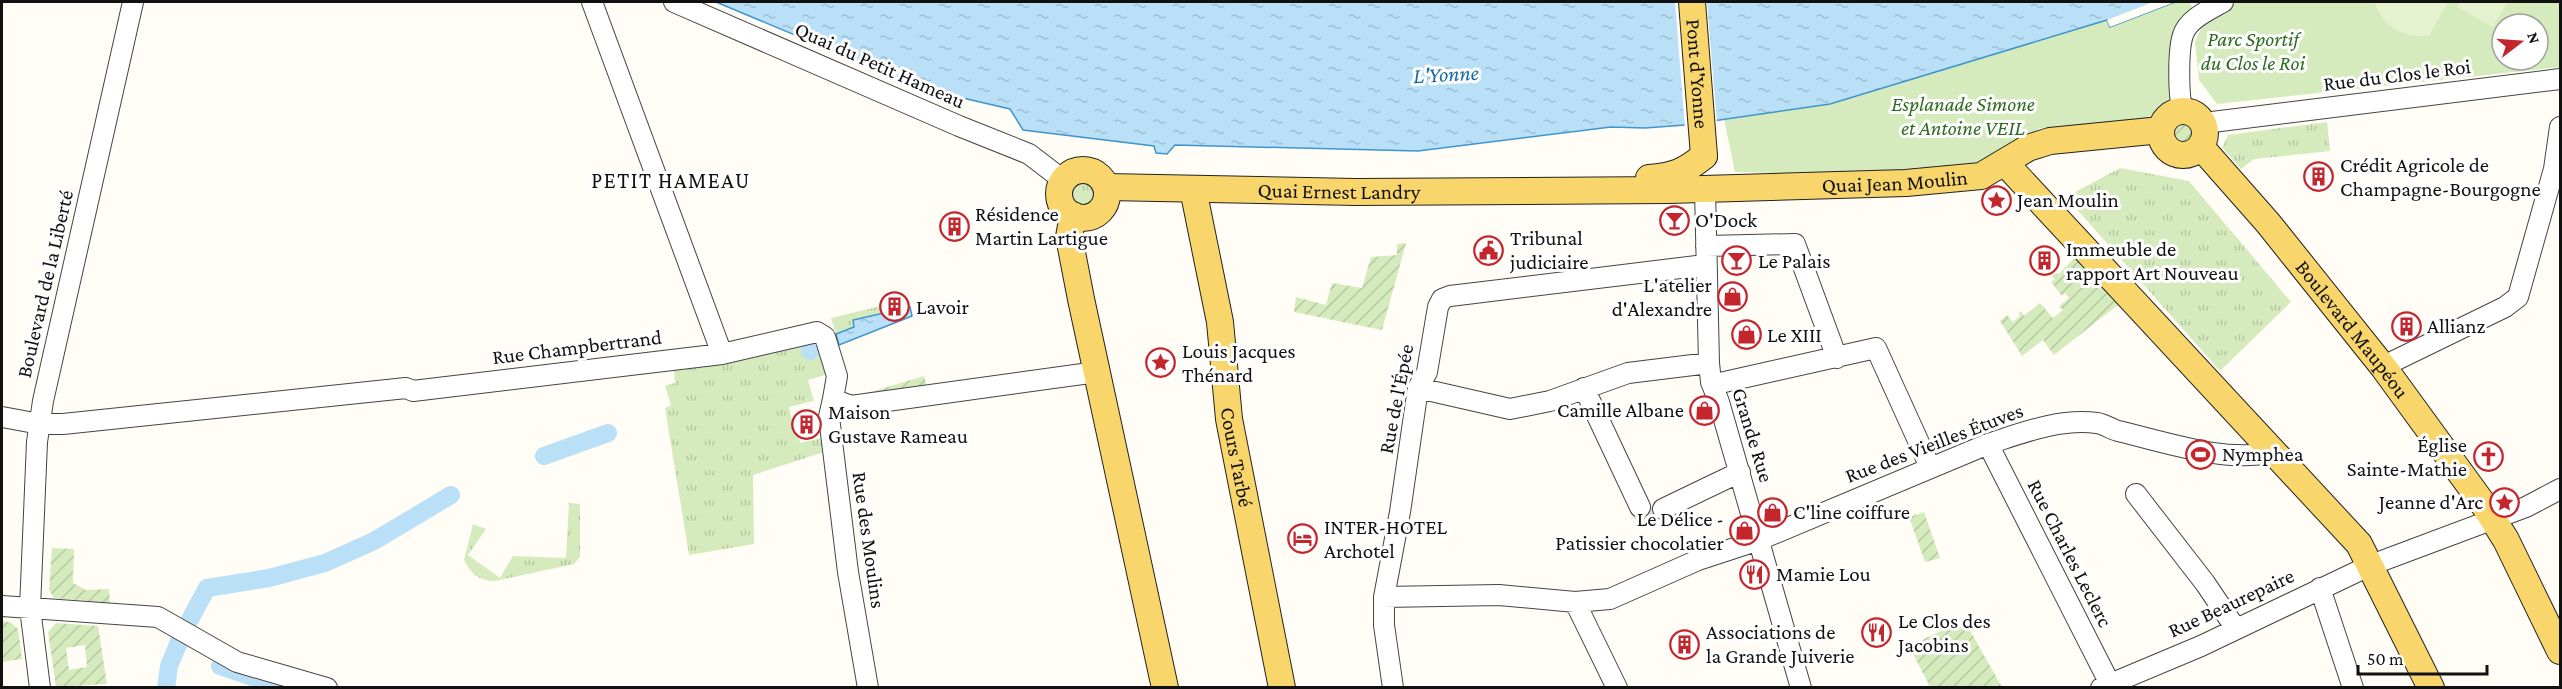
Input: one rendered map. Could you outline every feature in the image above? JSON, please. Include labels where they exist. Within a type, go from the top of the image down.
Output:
[{"type":"main road","name":"Pont d'Yonne","points":[[1692,2],[1703,150]]},
{"type":"main road","points":[[2166,119],[2196,127],[2189,155],[2175,154],[2164,144],[2161,130],[2166,119]]},
{"type":"main road","name":"Boulevard Maupéou","points":[[2196,127],[2265,220],[2384,368],[2499,529],[2560,651]]},
{"type":"main road","name":"Quai Jean Moulin","points":[[1705,189],[1972,178],[1981,176],[2028,148],[2050,141],[2161,130]]},
{"type":"main road","name":"Quai Jean Moulin","points":[[1703,150],[1717,168],[1739,177],[1797,186]]},
{"type":"main road","name":"Quai Ernest Landry","points":[[1571,190],[1611,182],[1667,176],[1685,171],[1703,150]]},
{"type":"main road","points":[[2005,163],[2360,544],[2431,687]]},
{"type":"main road","points":[[1083,169],[1098,174],[1107,187],[1106,203],[1101,210],[1088,217],[1072,216],[1060,202],[1059,195],[1063,180],[1076,170],[1083,169]]},
{"type":"main road","name":"Quai Ernest Landry","points":[[1107,187],[1356,192],[1705,189]]},
{"type":"main road","name":"Cours Tarbé","points":[[1193,189],[1220,322],[1229,419],[1282,687]]},
{"type":"main road","points":[[1072,216],[1069,237],[1165,687]]},
{"type":"street","name":"Boulevard de la Liberté","points":[[40,687],[30,608],[43,400],[133,2]]},
{"type":"street","points":[[592,2],[722,354]]},
{"type":"street","name":"Quai du Petit Hameau","points":[[674,2],[1029,154],[1063,180]]},
{"type":"street","points":[[2196,127],[2178,99],[2183,34],[2194,19],[2223,2]]},
{"type":"street","name":"Rue du Clos le Roi","points":[[2196,127],[2560,79]]},
{"type":"street","points":[[2384,368],[2505,307],[2518,297],[2554,169],[2560,127]]},
{"type":"street","name":"Grande Rue","points":[[1705,189],[1705,256],[1710,372],[1801,687]]},
{"type":"street","points":[[1705,256],[1795,244],[1837,358]]},
{"type":"street","name":"Rue de l'Épée","points":[[1393,687],[1384,625],[1384,597],[1400,512],[1418,388],[1427,372],[1438,307],[1442,299],[1705,256]]},
{"type":"street","name":"Rue Champbertrand","points":[[2,417],[40,424],[116,420],[406,388],[413,391],[722,354],[817,332],[827,343],[837,376],[833,399]]},
{"type":"street","points":[[1418,388],[1510,409],[1550,401],[1628,373],[1710,372],[1720,383],[1876,348],[1930,467]]},
{"type":"street","points":[[833,399],[850,406],[1097,372]]},
{"type":"street","points":[[1584,388],[1640,507]]},
{"type":"street","name":"Rue des Moulins","points":[[833,399],[829,417],[848,572],[868,687]]},
{"type":"street","name":"Rue des Vieilles Étuves","points":[[1384,597],[1499,595],[1575,602],[1610,599],[1698,560],[1759,540],[1988,444],[2022,432],[2053,425],[2098,423],[2114,430],[2213,454],[2244,457],[2273,453]]},
{"type":"street","name":"Rue Charles Leclerc","points":[[1988,444],[2108,686]]},
{"type":"street","points":[[1663,509],[1740,472]]},
{"type":"street","name":"Rue Beaurepaire","points":[[2108,686],[2371,565],[2499,529],[2526,507],[2560,489]]},
{"type":"street","points":[[2136,494],[2205,583],[2236,629]]},
{"type":"street","points":[[2320,588],[2354,687]]},
{"type":"street","points":[[1575,602],[1617,687]]},
{"type":"street","points":[[2,606],[158,617],[237,662],[327,687]]},
{"type":"green space","name":"Esplanade Simone et Antoine VEIL","points":[[2175,2],[2190,2],[2192,7],[2174,29],[2172,98],[2158,107],[2149,118],[2128,123],[2040,128],[1984,163],[1951,169],[1822,174],[1735,172],[1724,119],[1830,104],[2107,20],[2110,26]]},
{"type":"green space","name":"Parc Sportif du Clos le Roi","points":[[2237,2],[2560,2],[2560,67],[2550,68],[2550,12],[2490,12],[2490,72],[2514,72],[2217,104],[2199,80],[2195,42],[2204,22]]},
{"type":"green space","points":[[2374,2],[2448,2],[2429,36],[2419,36],[2402,33],[2395,29],[2383,18]]},
{"type":"green space","points":[[2461,2],[2507,2],[2501,12],[2490,12],[2490,25],[2457,7]]},
{"type":"green space","points":[[2183,118],[2194,122],[2198,133],[2194,144],[2183,148],[2172,144],[2168,133],[2172,122]]},
{"type":"green space","points":[[2327,122],[2330,151],[2254,159],[2241,169],[2222,148],[2228,135]]},
{"type":"green space","points":[[2120,168],[2189,181],[2291,302],[2220,371],[2066,197]]},
{"type":"green space","points":[[1083,181],[1092,185],[1096,194],[1092,203],[1083,207],[1074,203],[1070,194],[1074,185]]},
{"type":"green space","points":[[1406,243],[1382,330],[1294,312],[1296,297],[1326,305],[1332,283],[1362,288],[1371,257],[1397,255],[1397,244]]},
{"type":"green space","points":[[2076,256],[2119,304],[2054,355],[2043,340],[2022,356],[2000,321],[2007,315],[2013,322],[2020,316],[2021,311],[2024,316],[2040,303],[2053,318],[2063,310],[2059,306],[2069,298],[2065,293],[2062,296],[2051,282],[2055,280],[2052,276],[2059,274]]},
{"type":"green space","points":[[881,306],[883,313],[853,320],[855,327],[836,334],[831,318]]},
{"type":"green space","points":[[811,341],[819,347],[828,374],[808,380],[814,401],[789,407],[795,433],[798,433],[800,443],[822,438],[824,452],[753,475],[754,544],[689,555],[665,408],[671,405],[665,386],[675,383],[674,370],[721,364]]},
{"type":"green space","points":[[924,376],[927,386],[867,393]]},
{"type":"green space","points":[[569,503],[580,504],[580,557],[574,564],[495,581],[480,578],[472,573],[464,560],[473,524],[486,529],[468,555],[500,578],[513,556],[566,558]]},
{"type":"green space","points":[[1924,512],[1940,558],[1925,562],[1909,517]]},
{"type":"green space","points":[[52,548],[74,549],[73,583],[86,590],[109,589],[110,603],[54,598],[49,590]]},
{"type":"green space","points":[[1964,620],[2002,687],[1930,687],[1909,646]]},
{"type":"green space","points":[[2,621],[10,622],[18,629],[22,659],[2,662]]},
{"type":"green space","points":[[56,623],[98,626],[107,684],[56,687],[48,632]],"holes":[[[85,645],[87,667],[69,670],[66,648]]]},
{"type":"water","name":"L'Yonne","points":[[716,2],[2175,2],[2110,27],[2107,20],[1830,104],[1685,125],[1645,128],[1611,127],[1418,151],[1175,145],[1167,154],[1156,153],[1154,146],[1023,130],[1010,109],[924,89]]},
{"type":"water","points":[[910,307],[912,316],[839,345],[836,334],[854,327],[853,320]]},
{"type":"pier","points":[[1675,2],[1707,2],[1717,123],[1685,128]]},
{"type":"pier","points":[[2153,2],[2175,2],[2110,27],[2107,20]]},
{"type":"waterway","points":[[810,351],[817,345]]},
{"type":"waterway","points":[[544,456],[608,433]]},
{"type":"waterway","points":[[188,623],[207,588],[269,578],[325,563],[374,541],[451,495]]},
{"type":"waterway","points":[[166,688],[169,666],[179,642]]},
{"type":"waterway","points":[[220,666],[282,687]]},
{"type":"tunnel","points":[[1640,507],[1646,518],[1663,509]]},
{"type":"place","name":"Crédit Agricole de Champagne-Bourgogne","points":[[2319,177]]},
{"type":"place","name":"Jean Moulin","points":[[1996,200]]},
{"type":"place","name":"O'Dock","points":[[1674,220]]},
{"type":"place","name":"Résidence Martin Lartigue","points":[[954,226]]},
{"type":"place","name":"Tribunal judiciaire","points":[[1489,250]]},
{"type":"place","name":"Le Palais","points":[[1737,261]]},
{"type":"place","name":"Immeuble de rapport Art Nouveau","points":[[2045,261]]},
{"type":"place","name":"L'atelier d'Alexandre","points":[[1733,297]]},
{"type":"place","name":"Lavoir","points":[[895,307]]},
{"type":"place","name":"Allianz","points":[[2406,326]]},
{"type":"place","name":"Le XIII","points":[[1746,335]]},
{"type":"place","name":"Louis Jacques Thénard","points":[[1161,363]]},
{"type":"place","name":"Camille Albane","points":[[1705,410]]},
{"type":"place","name":"Maison Gustave Rameau","points":[[807,424]]},
{"type":"place","name":"Nymphea","points":[[2201,454]]},
{"type":"place","name":"Église Sainte-Mathie","points":[[2488,457]]},
{"type":"place","name":"Jeanne d'Arc","points":[[2504,502]]},
{"type":"place","name":"C'line coiffure","points":[[1772,512]]},
{"type":"place","name":"Le Délice - Patissier chocolatier","points":[[1745,531]]},
{"type":"place","name":"INTER-HOTEL Archotel","points":[[1303,539]]},
{"type":"place","name":"Mamie Lou","points":[[1755,574]]},
{"type":"place","name":"Le Clos des Jacobins","points":[[1877,633]]},
{"type":"place","name":"Associations de la Grande Juiverie","points":[[1685,644]]},
{"type":"district","name":"PETIT HAMEAU","points":[[671,180]]}]
